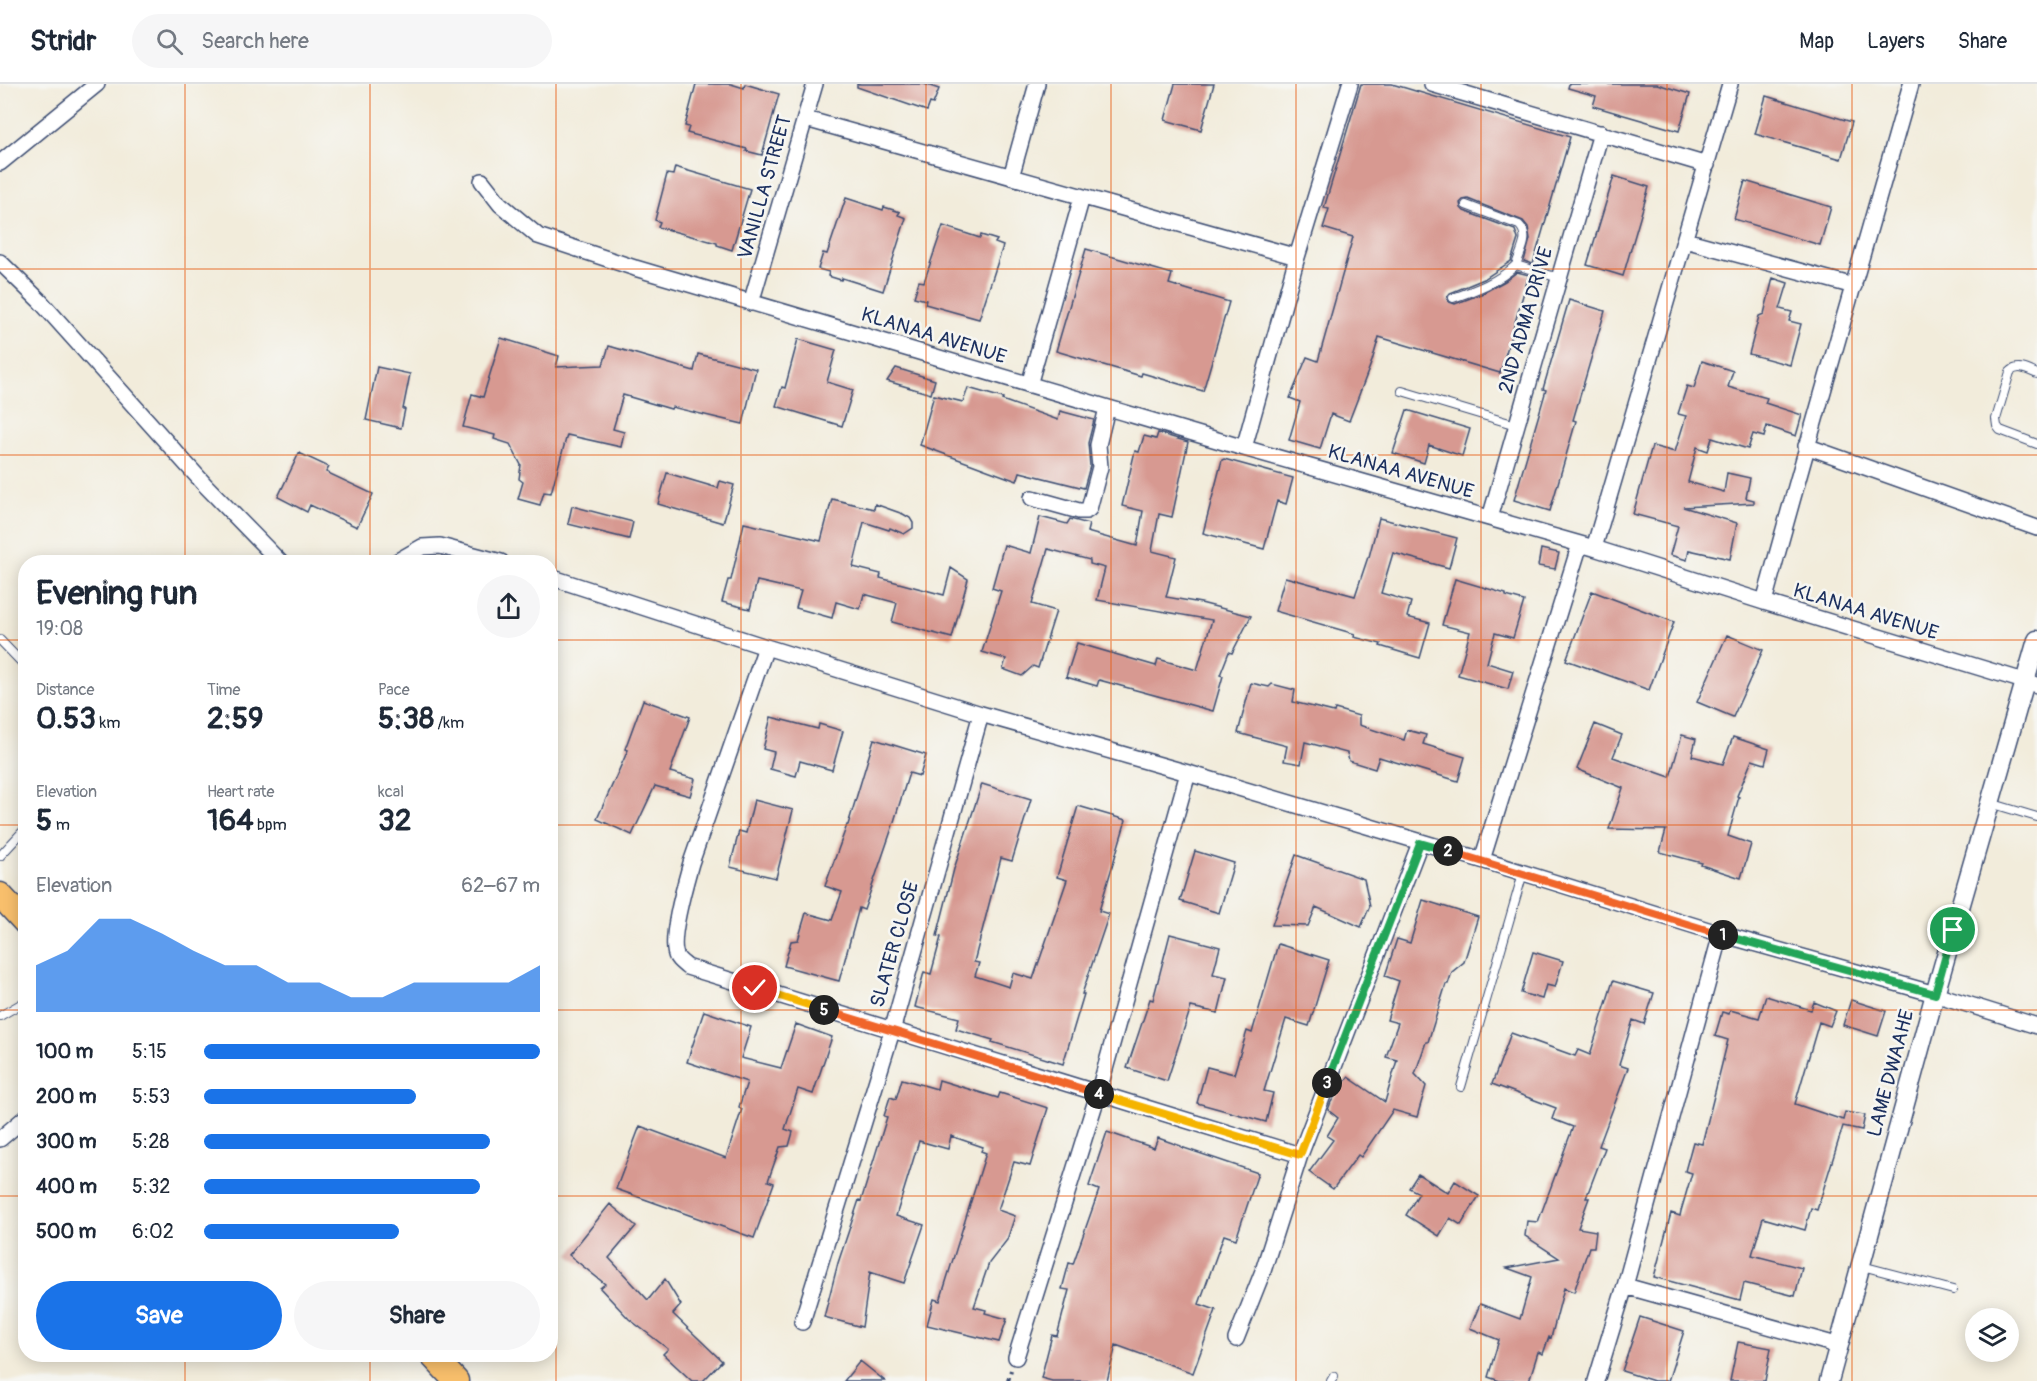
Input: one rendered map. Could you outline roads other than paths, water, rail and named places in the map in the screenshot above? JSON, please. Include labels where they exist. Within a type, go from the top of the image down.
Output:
[{"type":"main road","points":[[0,895],[18,914]]},
{"type":"main road","points":[[438,1362],[456,1381]]},
{"type":"street","points":[[0,163],[97,84]]},
{"type":"street","name":"VANILLA STREET","points":[[751,303],[815,84]]},
{"type":"street","points":[[1011,177],[1038,84]]},
{"type":"street","points":[[1244,448],[1350,84]]},
{"type":"street","points":[[1432,84],[1707,165]]},
{"type":"street","points":[[1482,860],[1587,546],[1685,240],[1730,84]]},
{"type":"street","points":[[1764,603],[1806,446],[1911,84]]},
{"type":"street","points":[[806,119],[1298,258]]},
{"type":"street","name":"2ND ADMA DRIVE","points":[[1490,518],[1601,134]]},
{"type":"street","name":"KLANAA AVENUE","points":[[482,181],[500,204],[538,236],[634,268],[1244,448],[1587,546],[1764,603],[2031,683]]},
{"type":"street","points":[[1029,385],[1082,197]]},
{"type":"street","points":[[1685,240],[1854,286]]},
{"type":"street","points":[[0,262],[40,301],[206,486],[273,555]]},
{"type":"street","points":[[1032,498],[1079,511],[1089,509],[1100,467],[1098,445],[1107,408]]},
{"type":"street","points":[[1806,446],[2037,528]]},
{"type":"street","points":[[408,555],[422,547],[440,546],[474,555]]},
{"type":"street","points":[[558,580],[981,714],[1188,773],[1721,934],[1935,994],[2037,1026]]},
{"type":"street","name":"LAME DWAAHE","points":[[1829,1381],[1990,803],[2031,683],[2037,640]]},
{"type":"street","points":[[766,647],[691,863],[673,944],[677,957],[687,967],[1300,1155]]},
{"type":"street","name":"SLATER CLOSE","points":[[802,1322],[892,1031],[981,714]]},
{"type":"street","points":[[1016,1357],[1098,1094],[1188,773]]},
{"type":"street","points":[[1236,1339],[1263,1271],[1300,1155],[1420,843]]},
{"type":"street","points":[[1596,1381],[1625,1286],[1721,934]]},
{"type":"street","points":[[0,1139],[18,1124]]},
{"type":"street","points":[[1625,1286],[1840,1346]]},
{"type":"lane","points":[[1453,298],[1506,275],[1516,265],[1526,236],[1519,225],[1466,205]]},
{"type":"lane","points":[[1516,265],[1559,278]]},
{"type":"lane","points":[[2037,374],[2018,367],[2013,368],[1996,418],[2000,430],[2037,444]]},
{"type":"lane","points":[[1402,391],[1516,425]]},
{"type":"lane","points":[[0,640],[18,659]]},
{"type":"lane","points":[[1990,803],[2037,817]]},
{"type":"lane","points":[[0,856],[18,837]]},
{"type":"lane","points":[[1461,1087],[1523,873]]},
{"type":"lane","points":[[0,1016],[18,1006]]},
{"type":"lane","points":[[1862,1266],[1953,1290]]}]
